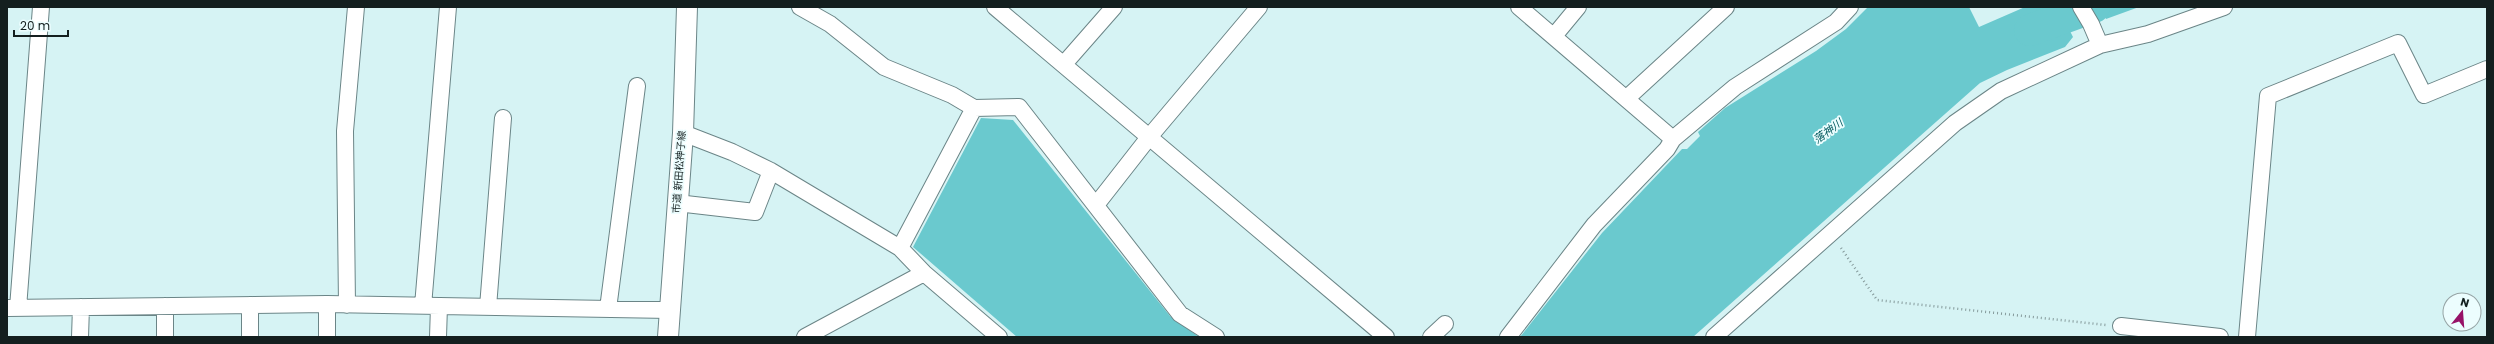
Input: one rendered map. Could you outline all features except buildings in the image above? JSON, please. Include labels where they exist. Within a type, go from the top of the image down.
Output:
[{"type":"street","points":[[41,7],[13,308],[327,304],[670,310]]},
{"type":"street","points":[[347,305],[345,131],[356,7]]},
{"type":"street","points":[[438,337],[431,306],[448,7]]},
{"type":"street","name":"市道 新田松神子線","points":[[668,337],[682,133],[687,7]]},
{"type":"street","points":[[800,7],[830,24],[884,67],[952,95],[974,108],[1019,107],[1096,205],[1145,271],[1180,314],[1216,337]]},
{"type":"street","points":[[996,7],[1386,337]]},
{"type":"street","points":[[1064,64],[1114,7]]},
{"type":"street","points":[[1096,205],[1150,136],[1259,7]]},
{"type":"street","points":[[1519,7],[1673,139]]},
{"type":"street","points":[[1554,36],[1578,7]]},
{"type":"street","points":[[1627,98],[1726,7]]},
{"type":"street","points":[[1508,337],[1594,225],[1667,149],[1673,139],[1735,87],[1836,22],[1850,7]]},
{"type":"street","points":[[2081,7],[2091,24],[2100,45]]},
{"type":"street","points":[[1714,337],[1955,123],[2001,91],[2100,45],[2148,34],[2224,7]]},
{"type":"street","points":[[2247,337],[2268,96],[2398,43],[2424,95],[2487,69]]},
{"type":"street","points":[[608,309],[637,86]]},
{"type":"street","points":[[900,248],[974,108]]},
{"type":"street","points":[[488,307],[503,118]]},
{"type":"street","points":[[682,133],[732,152],[771,171],[900,248],[924,273],[999,337]]},
{"type":"street","points":[[677,203],[755,212],[771,171]]},
{"type":"street","points":[[805,337],[924,273]]},
{"type":"street","points":[[327,304],[327,337]]},
{"type":"street","points":[[250,305],[250,337]]},
{"type":"street","points":[[164,337],[165,306]]},
{"type":"street","points":[[80,337],[81,307]]},
{"type":"street","points":[[1431,337],[1445,324]]},
{"type":"street","points":[[2121,326],[2220,337]]},
{"type":"path","points":[[1844,243],[1840,249],[1877,300],[2121,326]]},
{"type":"water","points":[[1868,7],[1969,7],[1979,27],[2025,7],[2067,7],[2078,27],[2070,31],[2073,37],[2065,47],[2007,70],[1980,83],[1693,337],[1520,337],[1602,233],[1682,149],[1687,149],[1700,136],[1698,132],[1725,108],[1816,51],[1846,29]]},
{"type":"water","points":[[2099,7],[2139,7],[2106,19]]},
{"type":"water","points":[[981,118],[1013,120],[1170,316],[1199,337],[1017,337],[913,247]]},
{"type":"waterway","name":"落神川","points":[[2030,30],[2094,7]]}]
